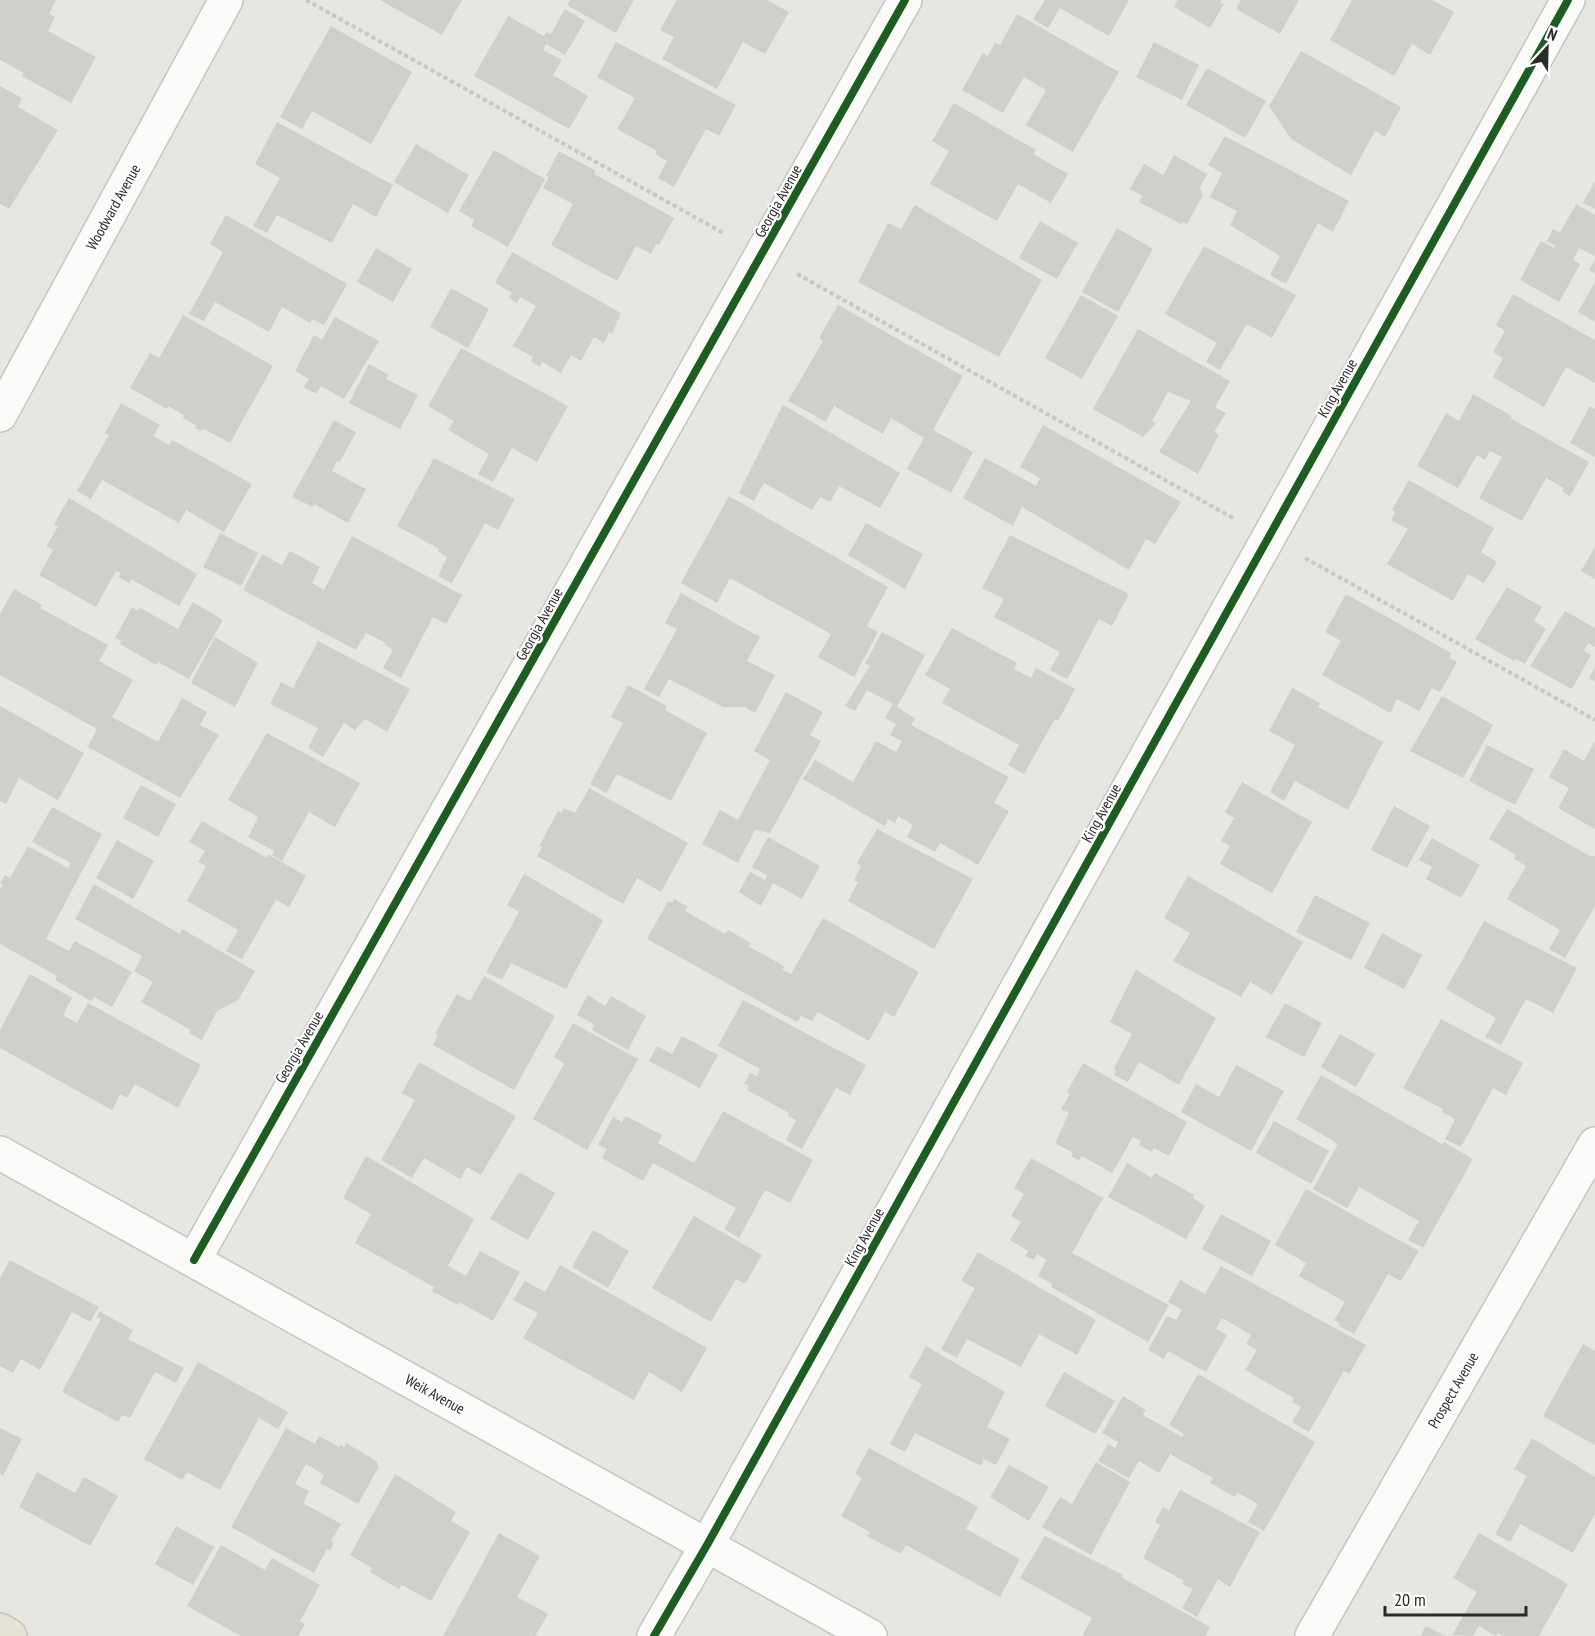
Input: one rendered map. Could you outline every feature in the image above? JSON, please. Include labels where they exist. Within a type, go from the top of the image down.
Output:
[{"type":"main road","points":[[0,1630],[10,1636]]},
{"type":"street","name":"Woodward Avenue","points":[[0,415],[226,0]]},
{"type":"street","name":"Georgia Avenue","points":[[194,1260],[905,0]]},
{"type":"street","name":"King Avenue","points":[[654,1636],[707,1545],[1568,0]]},
{"type":"street","name":"Prospect Avenue","points":[[1312,1636],[1595,1144]]},
{"type":"street","name":"Weik Avenue","points":[[0,1153],[870,1636]]},
{"type":"path","points":[[306,0],[1595,720]]},
{"type":"building","points":[[0,0],[56,0],[49,14],[55,17],[48,31],[96,57],[71,103],[22,76],[24,73],[0,60]]},
{"type":"building","points":[[380,0],[462,0],[442,35]]},
{"type":"building","points":[[570,0],[634,0],[616,33],[567,5]]},
{"type":"building","points":[[677,0],[767,0],[789,12],[765,54],[743,42],[717,89],[662,59],[674,37],[660,30]]},
{"type":"building","points":[[1045,0],[1129,0],[1109,36],[1060,8],[1048,28],[1033,19]]},
{"type":"building","points":[[1178,0],[1222,0],[1220,3],[1224,4],[1210,28],[1174,7]]},
{"type":"building","points":[[1241,0],[1299,0],[1280,34],[1236,9]]},
{"type":"building","points":[[1352,0],[1432,0],[1454,12],[1430,55],[1412,44],[1394,76],[1330,40]]},
{"type":"building","points":[[565,9],[585,21],[565,55],[546,44],[543,50],[562,60],[553,75],[588,96],[569,129],[474,76],[508,16],[544,36],[547,32],[551,34]]},
{"type":"building","points":[[1017,14],[1119,72],[1073,152],[1026,125],[1046,90],[1024,77],[1003,113],[962,90],[983,53],[988,56],[995,43],[1000,45]]},
{"type":"building","points":[[331,26],[412,72],[371,144],[312,111],[302,129],[280,117]]},
{"type":"building","points":[[616,42],[736,105],[719,136],[706,129],[674,187],[658,178],[667,161],[655,154],[657,151],[617,129],[635,98],[597,77]]},
{"type":"building","points":[[1154,42],[1199,65],[1182,100],[1136,77]]},
{"type":"building","points":[[1301,51],[1401,107],[1385,137],[1375,131],[1351,175],[1291,139],[1269,106]]},
{"type":"building","points":[[1207,68],[1266,101],[1245,138],[1186,105]]},
{"type":"building","points":[[0,86],[22,98],[18,107],[58,130],[9,209],[0,204]]},
{"type":"building","points":[[954,103],[1036,150],[1033,154],[1068,174],[1051,203],[1018,184],[997,221],[930,184],[949,151],[932,141]]},
{"type":"building","points":[[277,122],[393,185],[376,217],[353,204],[332,243],[277,215],[267,233],[253,226],[280,178],[255,164]]},
{"type":"building","points":[[1225,136],[1349,201],[1333,232],[1318,223],[1286,284],[1270,275],[1280,256],[1230,225],[1237,211],[1210,197],[1222,173],[1208,165]]},
{"type":"building","points":[[416,144],[469,175],[448,213],[394,182]]},
{"type":"building","points":[[494,150],[545,179],[508,247],[471,226],[474,220],[459,211]]},
{"type":"building","points":[[559,151],[596,171],[594,174],[674,218],[659,245],[656,244],[651,254],[636,246],[617,281],[551,245],[573,204],[543,188],[549,177],[546,176]]},
{"type":"building","points":[[1174,155],[1207,174],[1200,188],[1203,195],[1187,224],[1183,222],[1181,224],[1139,202],[1143,196],[1130,189],[1144,164],[1163,175]]},
{"type":"building","points":[[1595,181],[1595,209],[1583,203]]},
{"type":"building","points":[[1576,204],[1595,215],[1595,256],[1579,248],[1573,260],[1580,264],[1559,302],[1520,280],[1541,241],[1554,248],[1555,246],[1547,241],[1553,229],[1560,233]]},
{"type":"building","points":[[915,205],[1042,280],[999,357],[858,282],[888,223],[901,229]]},
{"type":"building","points":[[226,215],[347,284],[324,325],[312,319],[310,323],[282,307],[269,332],[215,302],[204,321],[189,314],[223,252],[210,244]]},
{"type":"building","points":[[1040,221],[1078,243],[1057,279],[1019,258]]},
{"type":"building","points":[[1117,228],[1153,249],[1118,312],[1082,292]]},
{"type":"building","points":[[1204,246],[1296,295],[1272,338],[1247,324],[1220,370],[1206,362],[1217,343],[1165,314]]},
{"type":"building","points":[[376,248],[412,269],[393,302],[357,282]]},
{"type":"building","points":[[512,252],[621,313],[612,334],[609,332],[604,343],[594,337],[581,361],[571,355],[561,373],[542,362],[540,367],[531,361],[533,357],[513,346],[536,306],[520,297],[517,303],[509,298],[512,293],[495,283]]},
{"type":"building","points":[[1595,260],[1595,274],[1589,270]]},
{"type":"building","points":[[1595,282],[1595,322],[1578,312]]},
{"type":"building","points":[[451,288],[489,309],[468,348],[430,327]]},
{"type":"building","points":[[1513,294],[1595,340],[1595,383],[1566,367],[1544,407],[1493,377],[1503,358],[1493,352],[1505,331],[1496,325]]},
{"type":"building","points":[[1081,295],[1118,316],[1082,379],[1045,358]]},
{"type":"building","points":[[838,305],[963,376],[933,430],[973,452],[951,493],[907,469],[924,438],[891,418],[883,434],[834,406],[826,422],[788,401],[823,341],[819,338]]},
{"type":"building","points":[[183,315],[273,366],[230,443],[204,429],[202,431],[195,428],[196,425],[183,418],[184,415],[168,406],[167,409],[130,388],[150,353],[159,358]]},
{"type":"building","points":[[335,317],[379,341],[344,399],[321,386],[316,394],[304,387],[309,379],[295,371],[314,335],[322,340]]},
{"type":"building","points":[[1138,329],[1230,381],[1215,407],[1226,413],[1214,432],[1219,435],[1198,474],[1159,452],[1191,401],[1168,392],[1152,421],[1156,423],[1143,437],[1093,409]]},
{"type":"building","points":[[461,348],[568,406],[537,462],[512,448],[493,482],[478,474],[489,454],[448,430],[454,421],[428,406]]},
{"type":"building","points":[[369,364],[388,374],[386,379],[418,395],[400,429],[349,403]]},
{"type":"building","points":[[1473,394],[1512,416],[1510,418],[1589,462],[1570,496],[1562,491],[1564,488],[1546,478],[1522,521],[1479,498],[1502,457],[1490,451],[1485,460],[1477,455],[1458,488],[1417,466],[1446,413],[1459,421]]},
{"type":"building","points":[[121,403],[160,425],[153,436],[169,445],[172,440],[252,484],[224,532],[186,510],[179,523],[102,480],[91,499],[77,491],[109,435],[105,433]]},
{"type":"building","points":[[783,405],[900,473],[880,508],[839,486],[830,502],[820,497],[812,510],[764,483],[754,501],[739,493]]},
{"type":"building","points":[[1590,406],[1595,409],[1595,457],[1570,443]]},
{"type":"building","points":[[334,420],[356,432],[340,462],[337,461],[332,471],[366,489],[348,523],[314,504],[313,507],[292,497]]},
{"type":"building","points":[[1043,425],[1181,502],[1155,544],[1146,539],[1129,570],[1022,507],[1013,526],[963,498],[985,458],[1036,486],[1040,478],[1020,467]]},
{"type":"building","points":[[434,458],[515,499],[498,530],[485,523],[452,583],[438,576],[447,557],[438,552],[439,549],[397,526]]},
{"type":"building","points":[[1409,480],[1494,528],[1481,552],[1497,562],[1484,583],[1468,574],[1453,601],[1387,564],[1408,529],[1391,520],[1395,512],[1392,510]]},
{"type":"building","points":[[729,496],[888,587],[867,626],[878,632],[854,677],[818,657],[831,634],[730,578],[717,603],[681,583]]},
{"type":"building","points":[[69,498],[197,574],[179,606],[131,579],[129,583],[118,577],[121,573],[116,571],[96,607],[39,575],[53,550],[46,546],[58,527],[54,524]]},
{"type":"building","points":[[866,523],[923,554],[905,589],[848,555]]},
{"type":"building","points":[[220,533],[258,553],[241,586],[203,567]]},
{"type":"building","points":[[1010,535],[1129,594],[1112,626],[1099,619],[1067,679],[1050,670],[1060,652],[994,617],[1004,599],[982,588]]},
{"type":"building","points":[[352,536],[462,595],[446,624],[433,617],[401,678],[383,668],[393,650],[385,645],[386,643],[366,633],[356,650],[243,590],[262,554],[282,565],[290,551],[320,567],[312,583],[324,590]]},
{"type":"building","points":[[1595,547],[1595,579],[1581,571]]},
{"type":"building","points":[[1507,587],[1542,607],[1534,621],[1546,629],[1525,664],[1516,659],[1514,661],[1475,639]]},
{"type":"building","points":[[14,589],[42,605],[40,608],[108,645],[99,661],[133,680],[112,717],[158,742],[182,698],[207,712],[200,725],[219,735],[180,798],[88,747],[97,729],[0,675],[0,614]]},
{"type":"building","points":[[681,593],[760,637],[747,661],[775,675],[755,713],[745,707],[723,707],[669,679],[659,697],[644,689],[677,629],[665,623]]},
{"type":"building","points":[[1346,594],[1451,653],[1449,658],[1457,662],[1440,692],[1432,688],[1419,711],[1397,699],[1390,713],[1322,675],[1341,641],[1325,632]]},
{"type":"building","points":[[193,602],[223,620],[189,679],[158,662],[156,665],[120,644],[121,641],[115,638],[132,607],[138,611],[140,608],[178,629]]},
{"type":"building","points":[[1565,611],[1595,628],[1595,647],[1588,643],[1584,651],[1591,655],[1572,689],[1530,666]]},
{"type":"building","points":[[952,628],[1017,663],[1014,669],[1031,678],[1036,668],[1075,689],[1058,721],[1055,719],[1024,774],[1008,765],[1019,745],[942,703],[950,689],[925,675]]},
{"type":"building","points":[[882,632],[925,655],[897,707],[915,718],[911,725],[1009,777],[994,803],[1009,811],[978,865],[940,843],[935,852],[907,837],[913,825],[898,816],[895,823],[888,819],[885,826],[803,779],[815,760],[853,782],[876,741],[896,752],[902,741],[890,735],[896,724],[885,718],[893,704],[867,690],[855,711],[845,706],[870,666],[865,664]]},
{"type":"building","points":[[215,637],[258,663],[235,707],[191,683]]},
{"type":"building","points":[[318,641],[410,689],[387,732],[365,719],[355,730],[344,723],[323,757],[308,748],[318,728],[270,704],[281,682],[293,688]]},
{"type":"building","points":[[1595,667],[1595,682],[1589,678]]},
{"type":"building","points":[[628,685],[667,706],[665,710],[707,733],[671,801],[617,774],[606,793],[590,784],[623,723],[611,717]]},
{"type":"building","points":[[1292,688],[1320,703],[1318,707],[1383,742],[1348,810],[1295,781],[1284,801],[1270,792],[1295,745],[1269,731]]},
{"type":"building","points":[[786,692],[823,712],[810,735],[821,741],[770,833],[755,830],[738,863],[702,844],[720,810],[738,820],[770,760],[754,751]]},
{"type":"building","points":[[1442,696],[1493,725],[1463,778],[1410,751]]},
{"type":"building","points":[[0,706],[84,753],[58,800],[19,778],[6,804],[0,801]]},
{"type":"building","points":[[267,733],[360,783],[335,827],[309,812],[282,861],[272,855],[274,851],[248,837],[258,817],[228,800]]},
{"type":"building","points":[[1595,741],[1595,829],[1558,808],[1569,788],[1549,777],[1564,749],[1584,761]]},
{"type":"building","points":[[1487,745],[1534,769],[1515,805],[1469,781]]},
{"type":"building","points":[[1242,782],[1312,822],[1272,893],[1220,864],[1230,846],[1221,841],[1234,818],[1225,812]]},
{"type":"building","points":[[141,785],[176,804],[158,837],[123,818]]},
{"type":"building","points":[[589,788],[688,843],[661,892],[637,878],[623,904],[537,856],[542,847],[539,846],[558,811],[561,813],[564,808],[575,813]]},
{"type":"building","points":[[1394,806],[1430,826],[1407,868],[1371,850]]},
{"type":"building","points":[[52,807],[102,834],[46,939],[69,951],[75,941],[132,972],[112,1007],[94,997],[91,1001],[55,980],[57,976],[0,944],[0,890],[3,884],[0,883],[5,875],[10,878],[28,846],[68,868],[71,863],[32,842]]},
{"type":"building","points":[[1507,809],[1590,856],[1595,856],[1595,906],[1565,958],[1549,949],[1560,930],[1507,899],[1526,866],[1514,859],[1516,855],[1489,839]]},
{"type":"building","points":[[202,821],[267,858],[268,854],[306,876],[289,907],[276,900],[242,959],[226,951],[238,930],[187,901],[206,866],[198,862],[205,851],[189,842]]},
{"type":"building","points":[[877,829],[973,879],[934,949],[848,901],[858,882],[854,880],[861,866],[857,863]]},
{"type":"building","points":[[768,837],[820,866],[802,899],[773,883],[761,906],[739,892],[750,872],[765,880],[767,875],[752,867]]},
{"type":"building","points":[[1432,838],[1480,865],[1461,898],[1426,879],[1432,867],[1419,860]]},
{"type":"building","points":[[117,840],[154,861],[133,899],[96,878]]},
{"type":"building","points":[[524,874],[603,920],[566,989],[511,963],[502,980],[486,972],[519,912],[507,905]]},
{"type":"building","points":[[1188,876],[1303,942],[1272,995],[1250,982],[1241,997],[1173,961],[1190,933],[1164,918]]},
{"type":"building","points":[[94,884],[180,934],[182,929],[255,971],[238,1000],[217,1011],[202,1040],[189,1033],[191,1030],[141,1002],[153,982],[134,971],[142,956],[75,919]]},
{"type":"building","points":[[1315,895],[1370,923],[1351,960],[1296,932]]},
{"type":"building","points":[[674,899],[688,907],[685,911],[725,934],[728,930],[751,943],[748,946],[784,966],[782,970],[791,974],[823,918],[919,972],[894,1017],[885,1012],[869,1041],[818,1012],[812,1021],[801,1016],[797,1022],[647,939],[668,901],[672,903]]},
{"type":"building","points":[[1484,921],[1577,968],[1553,1013],[1526,999],[1501,1045],[1485,1037],[1496,1018],[1446,989]]},
{"type":"building","points":[[1382,933],[1422,955],[1404,989],[1364,968]]},
{"type":"building","points":[[1136,970],[1216,1018],[1179,1085],[1139,1062],[1128,1082],[1114,1075],[1116,1070],[1114,1068],[1132,1034],[1110,1022]]},
{"type":"building","points":[[30,974],[72,998],[63,1015],[77,1023],[88,1003],[201,1065],[178,1108],[135,1084],[127,1098],[120,1094],[112,1110],[0,1048],[0,1030]]},
{"type":"building","points":[[484,976],[555,1016],[514,1090],[433,1045],[438,1035],[435,1034],[457,994],[470,1001]]},
{"type":"building","points":[[588,995],[605,1006],[611,996],[646,1016],[628,1050],[592,1030],[594,1024],[577,1015]]},
{"type":"building","points":[[743,1000],[866,1065],[850,1095],[836,1088],[802,1149],[786,1140],[796,1120],[788,1116],[789,1113],[747,1090],[749,1086],[744,1084],[750,1073],[757,1076],[760,1069],[718,1046]]},
{"type":"building","points":[[1285,1003],[1322,1023],[1304,1057],[1266,1037]]},
{"type":"building","points":[[1441,1019],[1523,1063],[1506,1095],[1493,1088],[1461,1147],[1445,1139],[1455,1119],[1442,1112],[1443,1109],[1403,1088]]},
{"type":"building","points":[[573,1023],[638,1059],[587,1150],[533,1119],[564,1064],[554,1057]]},
{"type":"building","points":[[1340,1034],[1375,1054],[1356,1087],[1321,1067]]},
{"type":"building","points":[[682,1036],[718,1055],[700,1088],[649,1061],[657,1046],[672,1054]]},
{"type":"building","points":[[419,1062],[516,1116],[481,1175],[467,1167],[460,1179],[424,1158],[412,1178],[381,1160],[415,1100],[402,1093]]},
{"type":"building","points":[[1083,1063],[1187,1122],[1169,1156],[1154,1148],[1152,1152],[1139,1145],[1141,1141],[1133,1137],[1112,1173],[1082,1156],[1079,1160],[1071,1156],[1073,1153],[1055,1143],[1069,1113],[1061,1109],[1070,1094],[1067,1092]]},
{"type":"building","points":[[1236,1065],[1284,1091],[1251,1151],[1181,1112],[1196,1084],[1219,1097]]},
{"type":"building","points":[[1321,1075],[1442,1144],[1444,1142],[1473,1159],[1423,1248],[1408,1240],[1419,1221],[1359,1187],[1347,1208],[1313,1189],[1338,1144],[1296,1119]]},
{"type":"building","points":[[723,1111],[813,1160],[790,1203],[765,1190],[739,1238],[724,1229],[736,1208],[653,1163],[643,1181],[602,1158],[607,1149],[598,1145],[613,1117],[622,1122],[626,1116],[662,1135],[658,1143],[694,1163]]},
{"type":"building","points":[[1274,1121],[1329,1151],[1311,1184],[1256,1153]]},
{"type":"building","points":[[366,1156],[474,1219],[448,1266],[466,1276],[480,1251],[520,1272],[493,1321],[459,1302],[458,1305],[432,1291],[434,1287],[355,1243],[371,1214],[343,1198]]},
{"type":"building","points":[[1031,1158],[1103,1198],[1072,1253],[1169,1305],[1148,1342],[1051,1287],[1052,1284],[1038,1276],[1046,1260],[1037,1254],[1034,1260],[1025,1256],[1028,1251],[1010,1240],[1021,1222],[1011,1216],[1024,1194],[1014,1188]]},
{"type":"building","points":[[1127,1163],[1152,1178],[1155,1173],[1194,1195],[1193,1198],[1205,1206],[1186,1239],[1108,1197]]},
{"type":"building","points":[[519,1172],[555,1193],[528,1240],[490,1219]]},
{"type":"building","points":[[1306,1189],[1419,1251],[1401,1281],[1388,1274],[1354,1334],[1339,1326],[1340,1323],[1334,1320],[1345,1302],[1299,1276],[1306,1263],[1275,1245]]},
{"type":"building","points":[[1221,1214],[1271,1241],[1252,1276],[1202,1249]]},
{"type":"building","points":[[694,1216],[762,1255],[745,1284],[736,1279],[711,1322],[652,1288]]},
{"type":"building","points":[[593,1230],[629,1251],[608,1288],[572,1267]]},
{"type":"building","points":[[978,1252],[1096,1320],[1077,1355],[1039,1334],[1021,1367],[967,1339],[957,1358],[941,1349],[975,1288],[961,1281]]},
{"type":"building","points":[[10,1260],[99,1307],[90,1322],[72,1312],[40,1370],[21,1359],[13,1373],[0,1366],[0,1278]]},
{"type":"building","points":[[560,1265],[707,1348],[682,1392],[649,1372],[634,1400],[523,1338],[538,1313],[513,1300],[525,1281],[545,1292]]},
{"type":"building","points":[[1221,1266],[1366,1345],[1349,1374],[1344,1371],[1309,1432],[1292,1422],[1301,1407],[1292,1402],[1294,1398],[1245,1370],[1257,1350],[1246,1344],[1251,1335],[1222,1318],[1216,1329],[1227,1335],[1206,1372],[1168,1351],[1164,1359],[1148,1350],[1167,1316],[1176,1320],[1182,1310],[1168,1302],[1180,1280],[1205,1294]]},
{"type":"building","points":[[99,1311],[133,1330],[128,1339],[184,1368],[176,1383],[155,1372],[130,1418],[122,1415],[118,1422],[62,1392],[101,1319],[97,1317]]},
{"type":"building","points":[[1583,1344],[1595,1351],[1595,1445],[1543,1416]]},
{"type":"building","points":[[926,1346],[1005,1392],[987,1427],[1010,1439],[996,1465],[984,1459],[981,1466],[915,1433],[905,1452],[890,1444],[922,1384],[909,1377]]},
{"type":"building","points":[[198,1362],[288,1412],[278,1429],[259,1418],[220,1490],[187,1472],[182,1480],[144,1459]]},
{"type":"building","points":[[1064,1372],[1115,1401],[1095,1434],[1045,1406]]},
{"type":"building","points":[[1198,1374],[1315,1442],[1264,1531],[1248,1522],[1258,1504],[1237,1492],[1235,1497],[1210,1483],[1213,1478],[1170,1454],[1159,1473],[1139,1461],[1129,1478],[1098,1461],[1108,1444],[1115,1448],[1118,1442],[1102,1433],[1123,1396],[1146,1410],[1143,1415],[1182,1437],[1184,1434],[1169,1425]]},
{"type":"building","points":[[0,1428],[22,1439],[3,1476],[0,1474]]},
{"type":"building","points":[[286,1428],[315,1444],[319,1436],[339,1447],[340,1444],[344,1447],[346,1443],[378,1462],[379,1466],[358,1504],[320,1483],[324,1475],[306,1464],[295,1484],[309,1491],[303,1503],[341,1524],[331,1541],[334,1543],[330,1551],[327,1549],[314,1573],[231,1527]]},
{"type":"building","points":[[1532,1438],[1595,1477],[1595,1514],[1573,1553],[1520,1524],[1510,1542],[1495,1534],[1527,1476],[1514,1469]]},
{"type":"building","points":[[869,1448],[978,1507],[966,1529],[1020,1559],[1000,1597],[906,1545],[901,1554],[867,1536],[870,1532],[841,1516],[862,1478],[855,1473]]},
{"type":"building","points":[[1096,1462],[1130,1482],[1091,1555],[1042,1527],[1060,1497],[1072,1504]]},
{"type":"building","points":[[1009,1465],[1049,1487],[1029,1521],[990,1497]]},
{"type":"building","points":[[37,1472],[75,1493],[84,1477],[118,1496],[90,1546],[19,1507]]},
{"type":"building","points":[[395,1474],[456,1512],[451,1521],[470,1532],[431,1601],[402,1585],[399,1589],[370,1572],[372,1568],[350,1555]]},
{"type":"building","points":[[1180,1490],[1260,1532],[1230,1587],[1218,1579],[1197,1617],[1182,1608],[1193,1589],[1182,1584],[1184,1581],[1143,1558],[1160,1525],[1155,1522],[1163,1507],[1169,1510]]},
{"type":"building","points":[[176,1526],[214,1547],[193,1585],[155,1564]]},
{"type":"building","points":[[499,1533],[540,1556],[517,1597],[548,1614],[535,1636],[443,1636]]},
{"type":"building","points":[[1479,1533],[1568,1584],[1539,1636],[1503,1636],[1498,1633],[1496,1636],[1479,1626],[1473,1636],[1452,1635],[1477,1592],[1453,1578]]},
{"type":"building","points":[[1045,1536],[1123,1575],[1121,1577],[1210,1627],[1205,1636],[1082,1636],[1092,1618],[1020,1578]]},
{"type":"building","points":[[221,1545],[265,1570],[272,1558],[320,1585],[300,1621],[305,1624],[298,1636],[241,1636],[187,1606]]},
{"type":"building","points":[[1426,1626],[1445,1636],[1420,1636]]},
{"type":"cycle path","points":[[194,1260],[905,0]]},
{"type":"cycle path","points":[[654,1636],[707,1545],[1568,0]]}]
